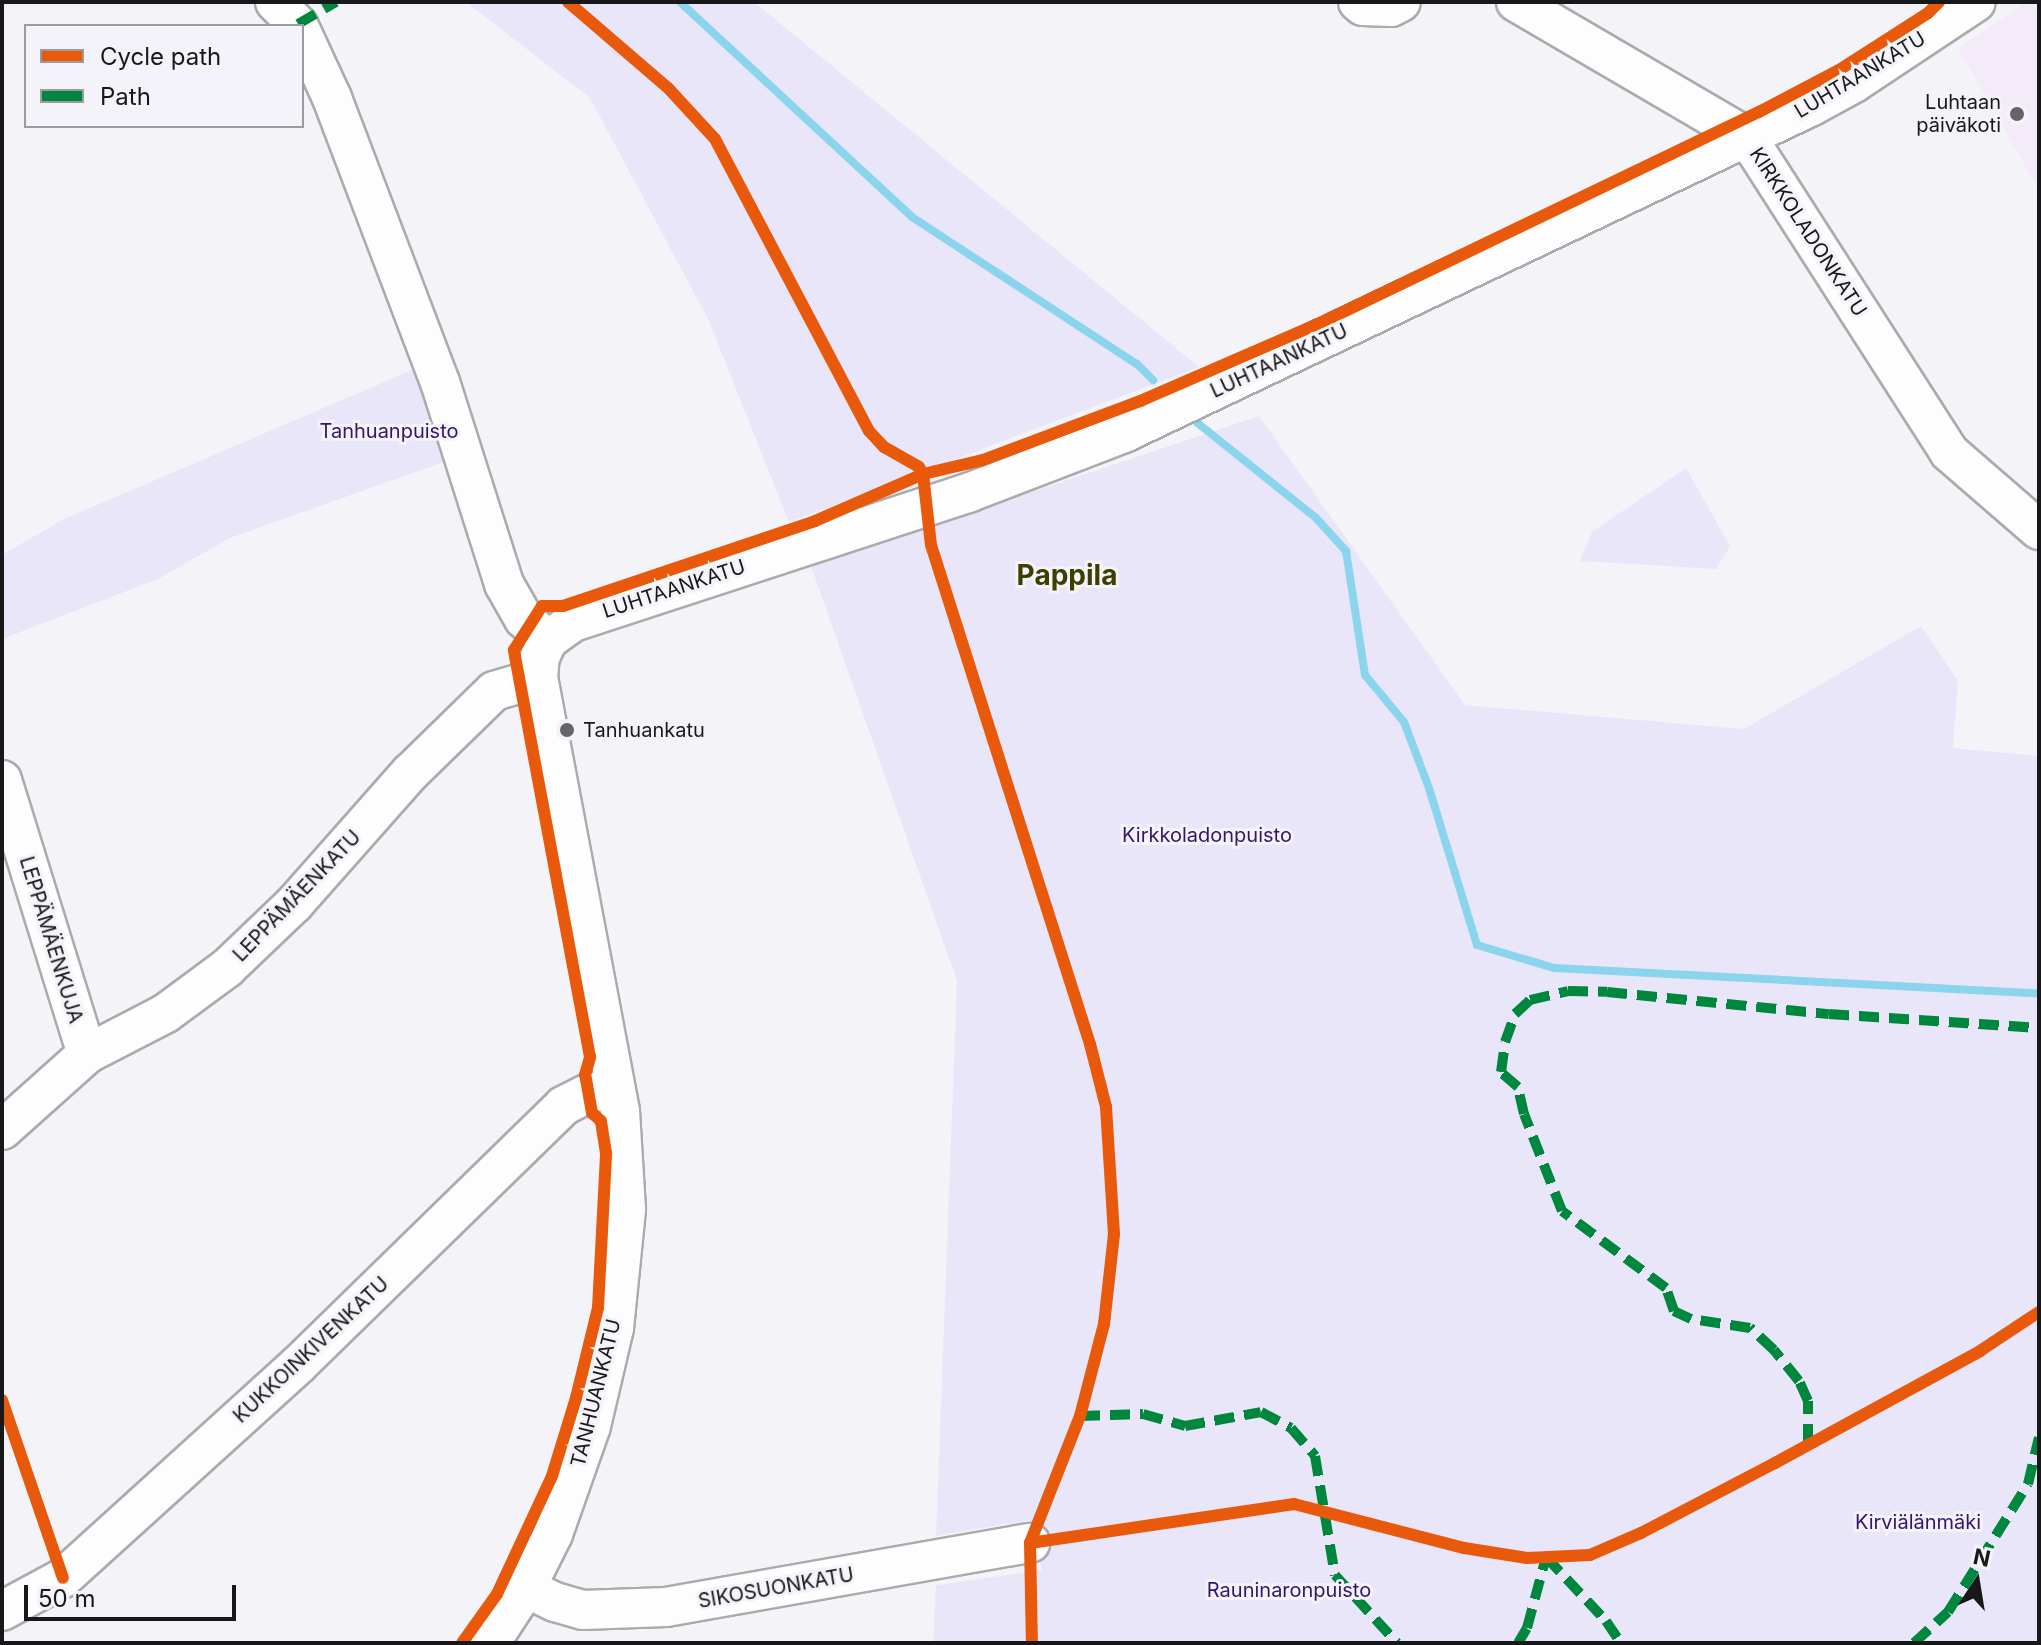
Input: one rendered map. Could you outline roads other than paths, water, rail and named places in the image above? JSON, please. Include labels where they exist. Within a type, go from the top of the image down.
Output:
[{"type":"street","points":[[275,2],[297,24]]},
{"type":"street","points":[[1358,2],[1363,6],[1391,7],[1401,2]]},
{"type":"street","name":"KIRKKOLADONKATU","points":[[1516,2],[1747,137],[1949,452],[2039,530]]},
{"type":"street","name":"LUHTAANKATU","points":[[548,640],[573,622],[968,493],[1124,433],[1747,137],[1854,83],[1976,2]]},
{"type":"street","points":[[304,37],[332,98],[440,382],[504,584],[524,619],[548,640]]},
{"type":"street","name":"TANHUANKATU","points":[[490,1643],[526,1588],[553,1534],[574,1479],[600,1392],[614,1328],[626,1209],[624,1137],[538,678],[540,657],[548,640]]},
{"type":"street","name":"LEPPÄMÄENKATU","points":[[2,1130],[87,1054],[166,1013],[227,968],[294,904],[410,773],[483,701],[501,687],[538,678]]},
{"type":"street","name":"LEPPÄMÄENKUJA","points":[[2,780],[87,1054]]},
{"type":"street","name":"KUKKOINKIVENKATU","points":[[2,1611],[63,1578],[298,1365],[563,1106],[589,1093],[615,1089]]},
{"type":"street","name":"SIKOSUONKATU","points":[[526,1588],[555,1602],[583,1610],[652,1608],[1030,1543]]},
{"type":"waterway","points":[[680,2],[912,217],[1137,364],[1153,380]]},
{"type":"waterway","points":[[1195,421],[1316,518],[1346,551],[1365,675],[1404,722],[1429,788],[1477,945],[1554,968],[2039,993]]},
{"type":"place","name":"Luhtaan päiväkoti","points":[[2017,114]]},
{"type":"place","name":"Tanhuankatu","points":[[567,730]]},
{"type":"district","name":"Pappila","points":[[1067,575]]},
{"type":"park label","name":"Tanhuanpuisto","points":[[389,431]]},
{"type":"park label","name":"Kirkkoladonpuisto","points":[[1207,835]]},
{"type":"park label","name":"Kirviälänmäki","points":[[1918,1522]]},
{"type":"park label","name":"Rauninaronpuisto","points":[[1289,1590]]}]
